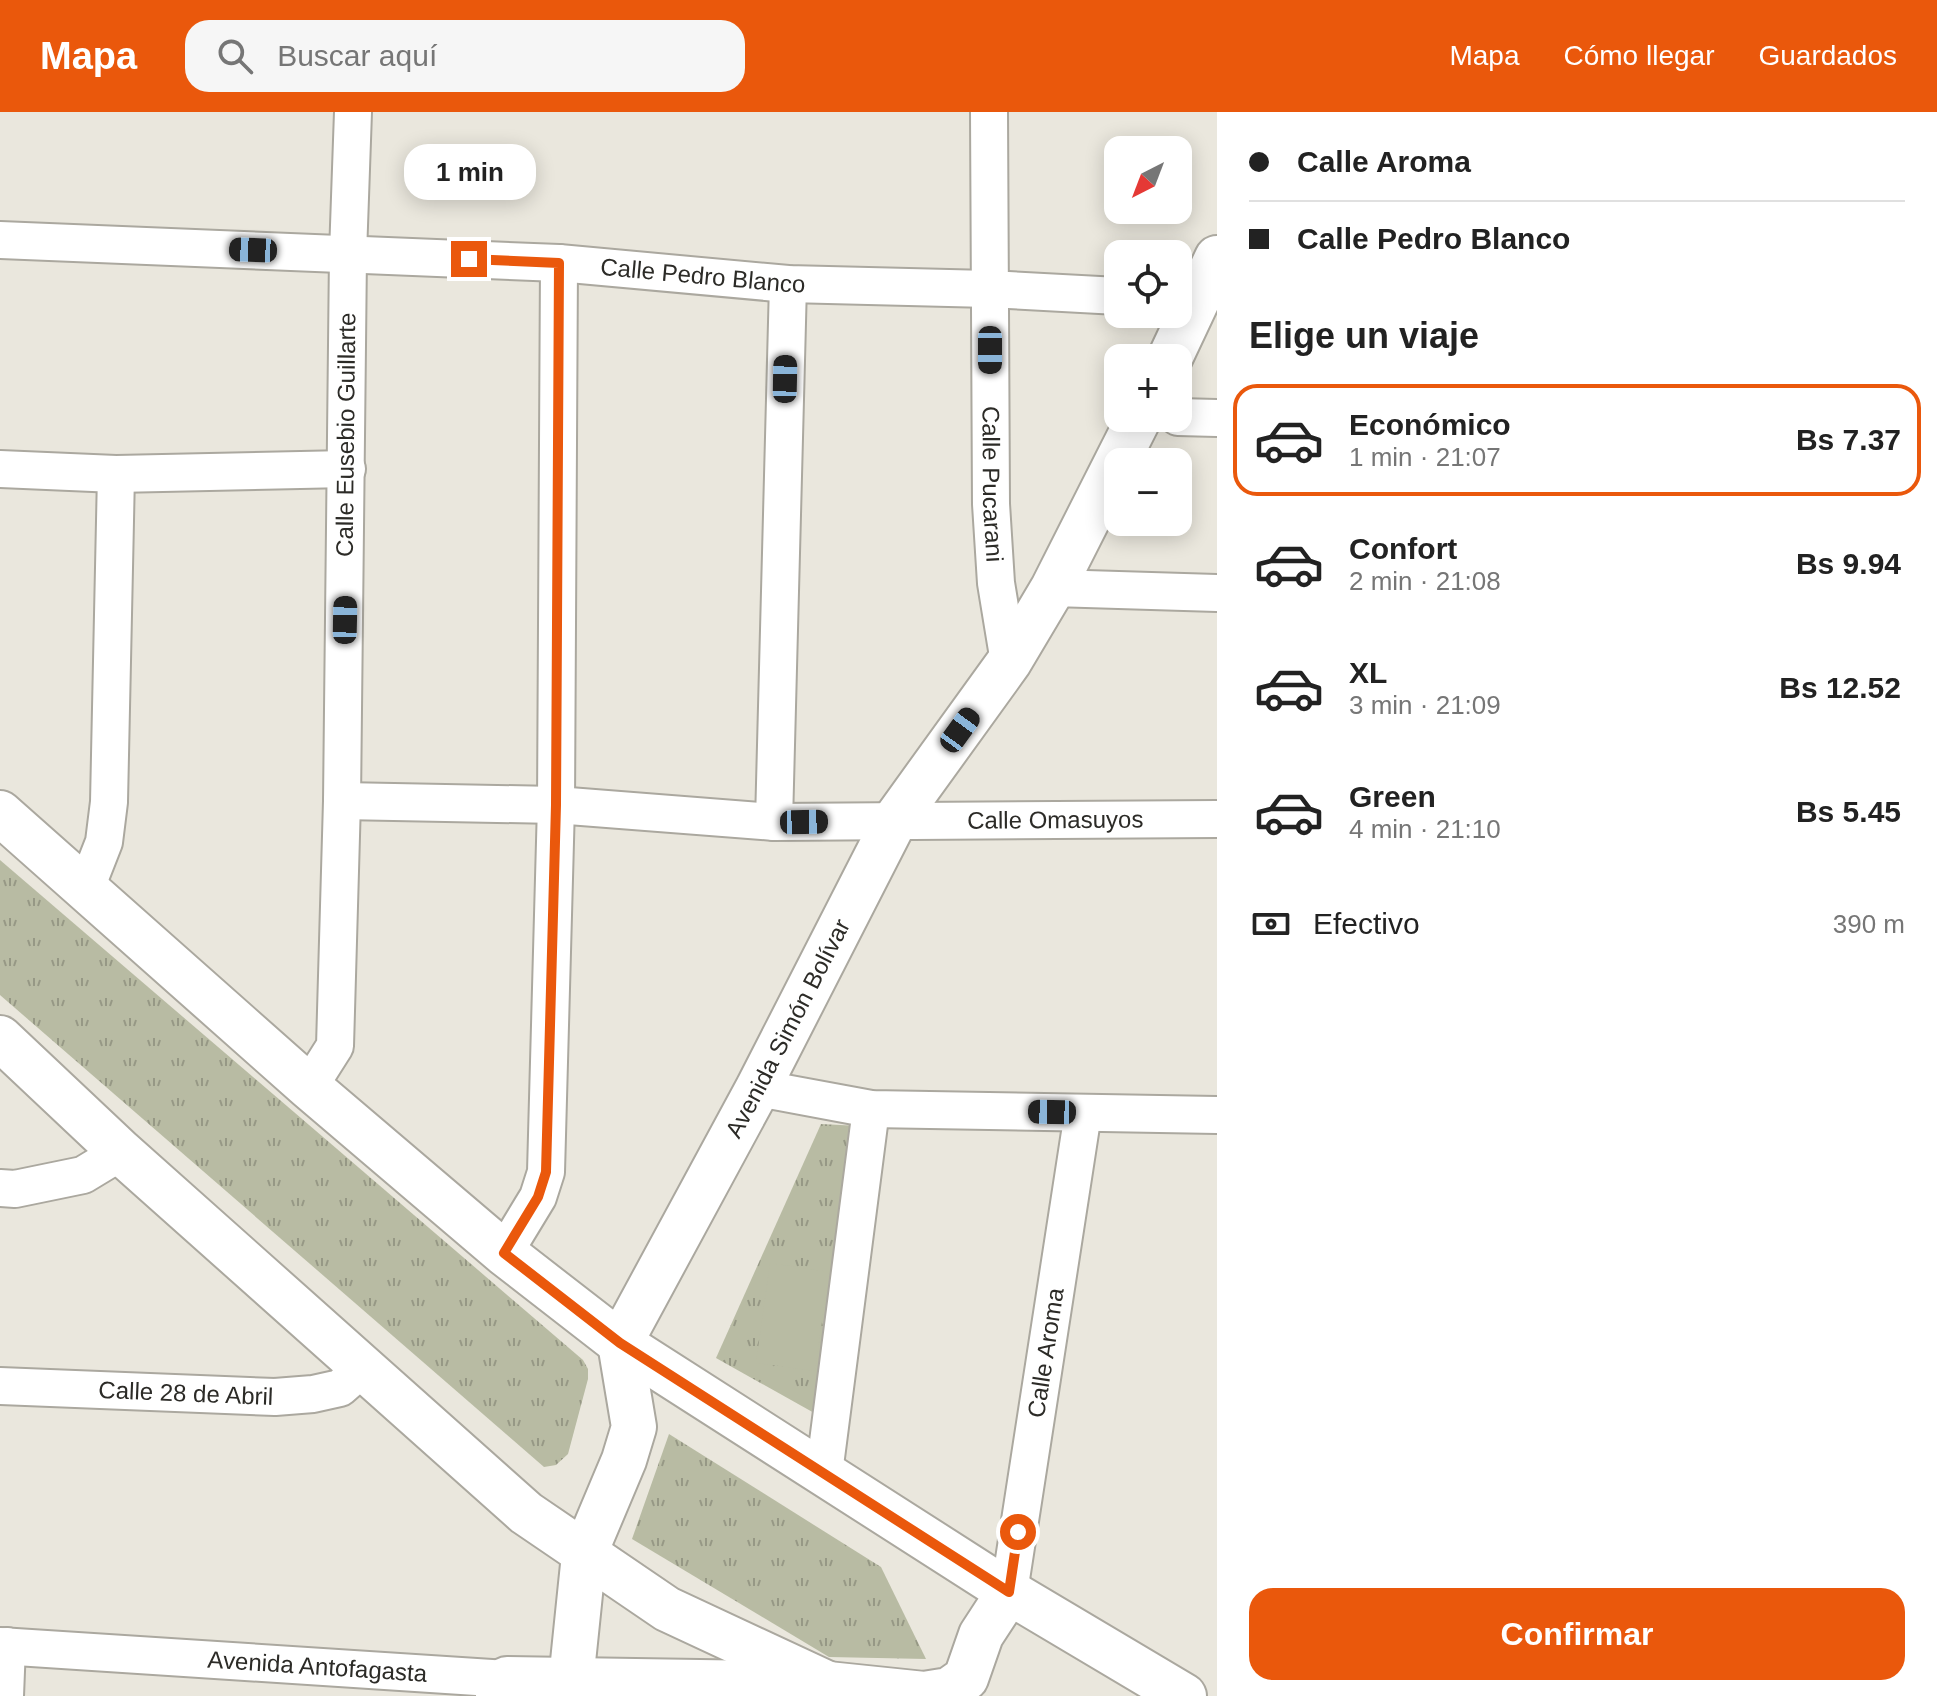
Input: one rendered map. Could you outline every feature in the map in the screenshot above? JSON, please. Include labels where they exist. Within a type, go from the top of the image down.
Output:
[{"type":"street","name":"Calle Eusebio Guillarte","points":[[309,1087],[335,1046],[353,112]]},
{"type":"street","name":"Calle Pucarani","points":[[989,112],[991,504],[996,583],[1009,662]]},
{"type":"street","name":"Calle Pedro Blanco","points":[[0,240],[559,263],[788,284],[1104,295]]},
{"type":"street","points":[[1192,294],[1217,258]]},
{"type":"street","points":[[504,1253],[538,1197],[546,1172],[556,805],[559,263]]},
{"type":"street","points":[[774,822],[788,284]]},
{"type":"street","points":[[1192,417],[1217,418]]},
{"type":"street","name":"Avenida Simón Bolívar","points":[[620,1343],[758,1088],[895,820],[1009,662],[1053,588],[1132,432]]},
{"type":"street","points":[[0,469],[116,474],[347,469]]},
{"type":"street","points":[[86,888],[104,842],[109,802],[116,474]]},
{"type":"street","points":[[1053,588],[1217,593]]},
{"type":"street","name":"Calle Omasuyos","points":[[342,801],[556,805],[774,822],[1217,819]]},
{"type":"street","points":[[0,813],[309,1087],[504,1253],[620,1343],[1009,1592],[1184,1696]]},
{"type":"street","points":[[0,1038],[121,1152],[526,1513],[667,1609],[837,1690]]},
{"type":"street","points":[[758,1088],[871,1109],[1217,1115]]},
{"type":"street","points":[[824,1473],[871,1109]]},
{"type":"street","name":"Calle Aroma","points":[[1009,1592],[1083,1113]]},
{"type":"street","points":[[0,1188],[15,1189],[83,1175],[121,1152]]},
{"type":"street","points":[[571,1681],[584,1555],[624,1460],[634,1427],[620,1343]]},
{"type":"street","name":"Calle 28 de Abril","points":[[0,1386],[275,1397],[340,1388],[364,1367]]},
{"type":"street","name":"Avenida Antofagasta","points":[[3,1646],[502,1688],[571,1681],[924,1694],[949,1690],[966,1678],[981,1635],[1009,1592]]},
{"type":"street","points":[[3,1646],[5,1696]]},
{"type":"green space","points":[[0,860],[583,1360],[588,1369],[588,1379],[568,1454],[556,1465],[544,1467],[0,995]]},
{"type":"green space","points":[[821,1124],[859,1126],[816,1414],[716,1358]]},
{"type":"green space","points":[[770,1263],[829,1272],[815,1371],[756,1363]]},
{"type":"green space","points":[[669,1434],[881,1567],[926,1659],[829,1657],[632,1539]]},
{"type":"route","points":[[469,259],[559,263],[556,805],[546,1172],[538,1197],[504,1253],[620,1343],[1009,1592],[1018,1532]]}]
